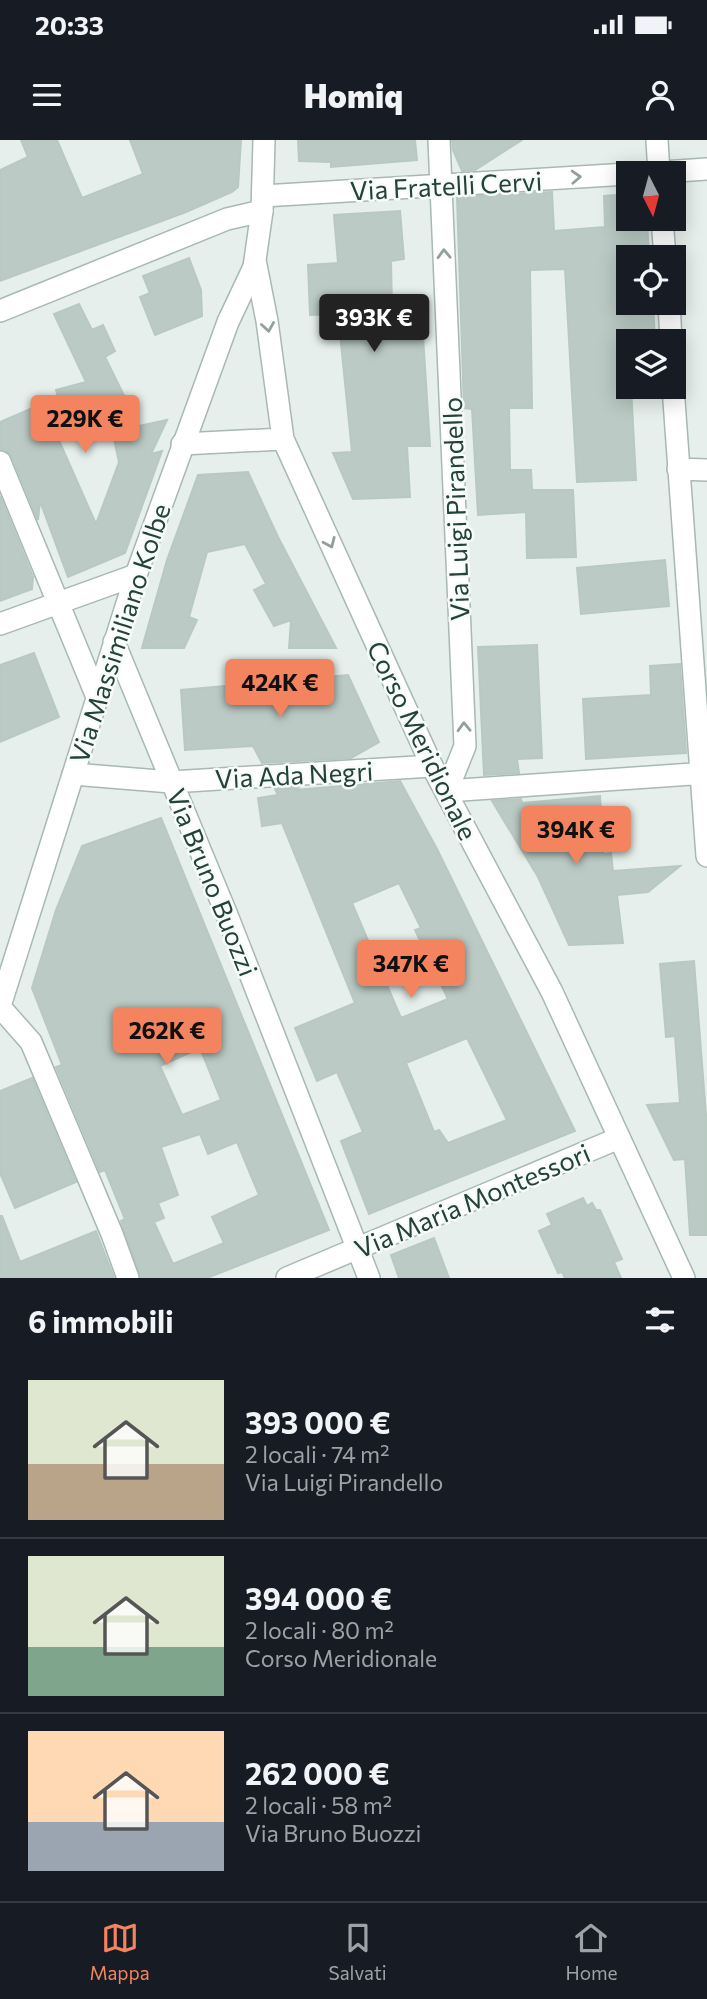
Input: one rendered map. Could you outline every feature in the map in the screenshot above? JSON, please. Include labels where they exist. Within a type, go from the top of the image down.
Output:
[{"type":"street","name":"Via Massimiliano Kolbe","points":[[0,1007],[136,575],[228,322],[254,263],[263,203],[264,140]]},
{"type":"street","name":"Via Luigi Pirandello","points":[[439,140],[465,746],[447,791]]},
{"type":"street","points":[[657,140],[658,161]]},
{"type":"street","points":[[686,171],[707,169]]},
{"type":"street","name":"Via Fratelli Cervi","points":[[0,311],[263,203],[441,185],[616,175]]},
{"type":"street","name":"Corso Meridionale","points":[[254,263],[267,321],[283,439],[432,766],[552,992],[684,1278]]},
{"type":"street","points":[[674,399],[705,773],[707,856]]},
{"type":"street","points":[[182,444],[283,439]]},
{"type":"street","points":[[0,462],[97,697]]},
{"type":"street","points":[[678,470],[707,470]]},
{"type":"street","points":[[0,624],[136,575]]},
{"type":"street","name":"Via Bruno Buozzi","points":[[114,642],[301,1099],[369,1278]]},
{"type":"street","name":"Via Ada Negri","points":[[73,774],[172,782],[432,766]]},
{"type":"street","points":[[447,791],[705,773]]},
{"type":"street","points":[[0,1007],[31,1042],[128,1278]]},
{"type":"street","name":"Via Maria Montessori","points":[[287,1278],[619,1138]]},
{"type":"building","points":[[21,140],[57,140],[82,198],[143,174],[130,140],[241,140],[238,187],[186,212],[0,281],[0,170],[28,157]]},
{"type":"building","points":[[298,140],[415,140],[417,160],[331,167],[331,162],[299,161]]},
{"type":"building","points":[[452,140],[522,140],[475,170],[462,171],[453,150]]},
{"type":"building","points":[[552,192],[554,231],[605,227],[604,196],[616,195],[616,231],[648,231],[648,245],[616,245],[616,315],[654,315],[654,329],[616,329],[616,399],[632,399],[636,480],[577,482],[565,269],[530,270],[532,408],[509,408],[510,470],[531,470],[532,490],[573,490],[576,557],[527,558],[526,512],[478,515],[472,409],[464,408],[457,197]]},
{"type":"building","points":[[400,211],[404,259],[391,261],[392,309],[410,308],[411,321],[422,320],[430,446],[407,446],[410,497],[353,499],[333,453],[352,452],[338,314],[310,315],[308,265],[338,263],[334,215]]},
{"type":"building","points":[[189,258],[201,290],[202,316],[155,335],[140,297],[150,293],[143,276]]},
{"type":"building","points":[[79,304],[92,330],[103,325],[115,351],[105,357],[139,426],[167,420],[151,454],[162,451],[125,553],[68,577],[40,501],[38,520],[12,457],[7,451],[0,449],[0,422],[58,397],[56,390],[86,382],[54,314]],"holes":[[[108,412],[119,462],[96,524],[57,436]]]},
{"type":"building","points":[[248,472],[278,537],[336,648],[289,648],[291,620],[274,626],[254,590],[266,584],[245,544],[207,552],[189,617],[197,620],[184,648],[142,648],[167,560],[198,475]]},
{"type":"building","points":[[0,496],[33,577],[32,589],[0,601]]},
{"type":"building","points":[[665,560],[669,606],[581,614],[577,568]]},
{"type":"building","points":[[537,645],[542,758],[517,759],[519,773],[484,775],[478,647]]},
{"type":"building","points":[[34,653],[59,717],[0,742],[0,665]]},
{"type":"building","points":[[680,664],[686,753],[586,759],[583,699],[651,695],[650,666]]},
{"type":"building","points":[[348,675],[379,742],[351,758],[262,763],[253,746],[185,750],[181,690]]},
{"type":"building","points":[[400,781],[437,849],[575,1131],[369,1214],[341,1141],[363,1132],[337,1072],[317,1081],[295,1028],[355,1003],[282,823],[262,826],[258,798],[278,795],[275,789],[299,787],[295,790]],"holes":[[[399,883],[421,928],[415,930],[448,999],[401,1018],[352,903]],[[467,1038],[507,1120],[448,1143],[439,1130],[434,1132],[406,1063]]]},
{"type":"building","points":[[600,796],[603,854],[611,853],[613,871],[680,866],[648,892],[617,895],[623,943],[569,945],[538,877],[492,801],[521,799],[522,803]]},
{"type":"building","points":[[161,818],[329,1230],[207,1278],[141,1278],[121,1221],[125,1219],[105,1170],[100,1172],[56,1067],[62,1065],[32,988],[56,910],[82,846]],"holes":[[[200,1048],[221,1100],[182,1115],[160,1066]],[[200,1134],[208,1154],[237,1142],[259,1195],[212,1217],[224,1243],[173,1264],[154,1222],[164,1218],[158,1203],[178,1195],[161,1147]]]},
{"type":"building","points":[[694,961],[707,1128],[707,1235],[690,1235],[685,1159],[674,1160],[647,1105],[680,1103],[675,1036],[666,1037],[660,964]]},
{"type":"building","points":[[32,1078],[76,1182],[15,1208],[0,1173],[0,1091]]},
{"type":"building","points":[[583,1198],[587,1206],[592,1203],[596,1210],[600,1210],[622,1259],[614,1262],[621,1278],[565,1278],[562,1272],[558,1273],[539,1231],[552,1225],[547,1214]]},
{"type":"building","points":[[0,1216],[20,1262],[96,1231],[114,1278],[0,1278]]},
{"type":"building","points":[[434,1238],[449,1278],[399,1278],[391,1255]]}]
